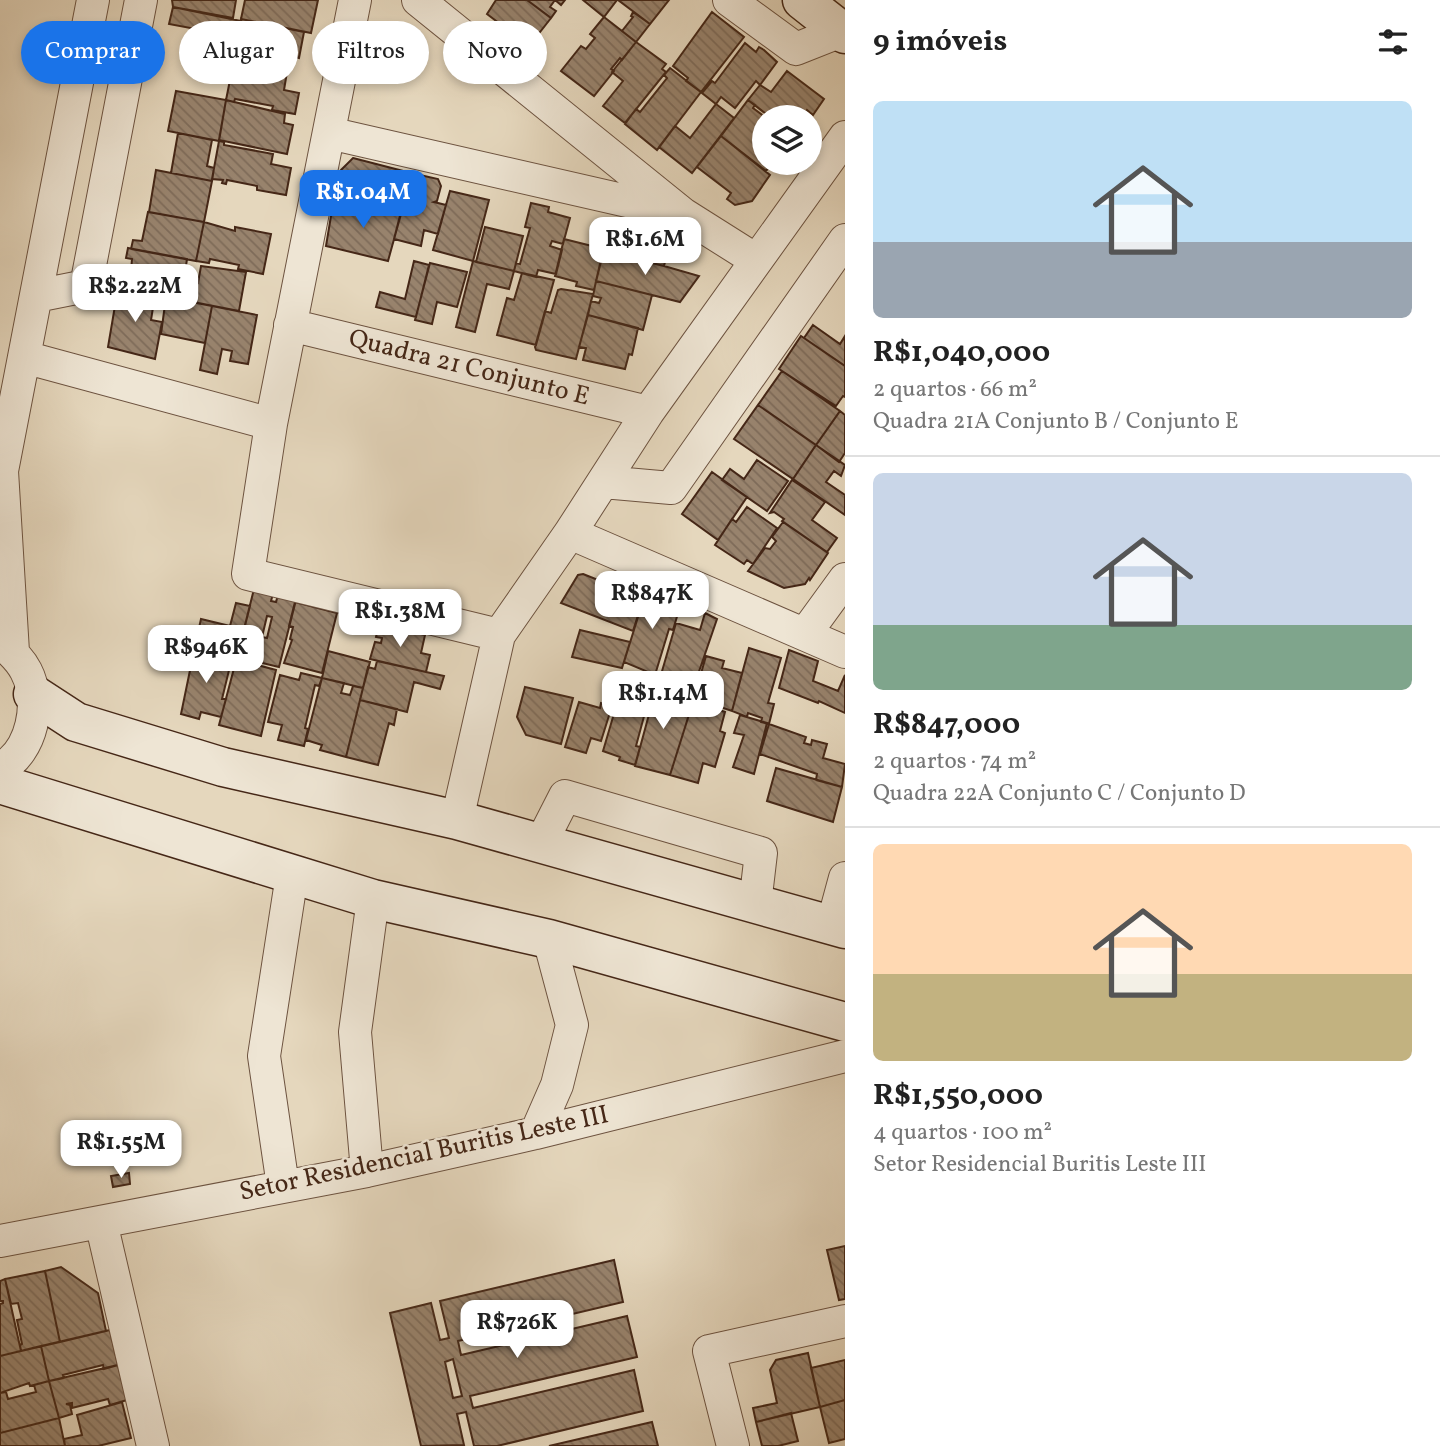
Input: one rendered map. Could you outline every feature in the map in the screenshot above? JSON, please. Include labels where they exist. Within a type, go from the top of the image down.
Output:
[{"type":"street","points":[[0,769],[6,766],[23,746],[33,721],[33,694],[26,671],[6,647],[1,473],[93,0]]},
{"type":"street","points":[[36,296],[86,286],[141,0]]},
{"type":"street","points":[[355,0],[271,424],[248,574],[499,635]]},
{"type":"street","points":[[729,0],[796,50],[843,32]]},
{"type":"street","points":[[802,0],[843,32]]},
{"type":"street","points":[[423,1],[683,214],[756,260]]},
{"type":"street","points":[[329,133],[683,214]]},
{"type":"street","points":[[457,820],[499,635],[570,533],[648,412],[844,141]]},
{"type":"street","points":[[603,482],[671,488],[845,240]]},
{"type":"street","name":"Quadra 21 Conjunto E","points":[[290,325],[648,412]]},
{"type":"street","points":[[24,358],[271,424]]},
{"type":"street","points":[[570,533],[845,652]]},
{"type":"street","points":[[805,634],[845,579]]},
{"type":"street","points":[[33,694],[76,722],[223,767],[457,820],[838,927],[845,878]]},
{"type":"street","points":[[0,784],[373,898],[549,939],[845,1022]]},
{"type":"street","points":[[541,844],[565,796],[761,853],[755,904]]},
{"type":"street","points":[[283,1186],[264,1056],[292,875]]},
{"type":"street","points":[[367,1171],[355,1032],[373,898]]},
{"type":"street","points":[[536,1133],[557,1085],[572,1025],[549,939]]},
{"type":"street","name":"Setor Residencial Buritis Leste III","points":[[0,1241],[367,1171],[536,1133],[845,1055]]},
{"type":"street","points":[[101,1222],[152,1446]]},
{"type":"street","points":[[733,1446],[709,1351],[845,1321]]},
{"type":"building","points":[[172,0],[236,0],[233,18],[173,7]]},
{"type":"building","points":[[245,0],[318,0],[311,33],[298,30],[298,21],[241,19]]},
{"type":"building","points":[[496,0],[527,0],[551,18],[547,23],[496,21],[487,14]]},
{"type":"building","points":[[527,0],[555,0],[550,7],[556,11],[551,18]]},
{"type":"building","points":[[583,0],[617,0],[604,17]]},
{"type":"building","points":[[618,0],[669,0],[650,24]]},
{"type":"building","points":[[173,7],[241,21],[179,21],[179,26],[169,24]]},
{"type":"building","points":[[633,12],[650,24],[636,42],[622,31],[633,17]]},
{"type":"building","points":[[712,12],[744,37],[701,92],[686,81],[688,78],[673,66]]},
{"type":"building","points":[[604,17],[636,42],[611,69],[614,71],[594,96],[561,71],[581,46],[586,49],[595,38],[590,34]]},
{"type":"building","points":[[298,31],[304,32],[298,58]]},
{"type":"building","points":[[636,42],[666,64],[662,69],[666,72],[625,123],[603,106],[623,81],[612,72]]},
{"type":"building","points":[[745,43],[756,52],[759,47],[777,62],[760,85],[756,81],[735,108],[721,97],[716,104],[702,93],[712,81],[715,83]]},
{"type":"building","points":[[670,68],[701,92],[657,150],[625,124],[636,109],[640,112],[667,78],[664,75]]},
{"type":"building","points":[[787,71],[824,99],[820,105],[754,105],[748,100],[760,85],[771,92]]},
{"type":"building","points":[[229,84],[285,84],[284,90],[299,93],[295,114],[272,110],[273,106],[235,99],[234,102],[226,100]]},
{"type":"building","points":[[176,91],[226,100],[219,141],[168,131]]},
{"type":"building","points":[[226,100],[285,114],[284,123],[293,125],[287,154],[219,140]]},
{"type":"building","points":[[748,100],[755,105],[752,105],[752,160],[721,136]]},
{"type":"building","points":[[716,104],[734,118],[692,173],[659,147],[675,126],[690,138]]},
{"type":"building","points":[[178,133],[212,140],[207,166],[214,168],[212,181],[171,173]]},
{"type":"building","points":[[721,136],[752,161],[752,175],[770,175],[752,201],[735,205],[727,199],[731,193],[697,167]]},
{"type":"building","points":[[219,141],[224,142],[224,145],[273,154],[271,164],[291,168],[286,195],[257,190],[257,186],[227,180],[226,184],[222,183],[223,180],[212,179]]},
{"type":"building","points":[[353,158],[411,173],[401,214],[336,198],[341,170]]},
{"type":"building","points":[[156,170],[212,181],[204,222],[149,212]]},
{"type":"building","points":[[411,173],[438,179],[441,186],[437,201],[434,202],[446,205],[438,234],[424,230],[421,246],[394,239]]},
{"type":"building","points":[[450,191],[489,200],[473,261],[433,250]]},
{"type":"building","points":[[349,201],[401,214],[388,261],[326,246],[333,204],[347,207]]},
{"type":"building","points":[[531,203],[549,207],[548,212],[570,218],[563,244],[552,241],[550,246],[562,250],[556,274],[538,270],[536,277],[514,271],[516,263],[520,264],[530,228],[525,227]]},
{"type":"building","points":[[148,212],[204,222],[196,261],[131,249],[133,240],[142,241]]},
{"type":"building","points":[[204,222],[235,231],[235,227],[271,234],[263,274],[238,269],[239,265],[210,259],[209,263],[196,261]]},
{"type":"building","points":[[611,223],[663,236],[660,248],[668,250],[664,266],[603,251]]},
{"type":"building","points":[[485,227],[523,236],[514,271],[476,262]]},
{"type":"building","points":[[564,239],[604,249],[594,290],[576,286],[577,282],[555,276]]},
{"type":"building","points":[[128,248],[187,259],[184,280],[173,278],[171,292],[144,287],[146,274],[131,271],[132,259],[126,258]]},
{"type":"building","points":[[603,251],[699,276],[680,302],[596,281]]},
{"type":"building","points":[[414,261],[429,265],[416,317],[376,307],[380,292],[405,299]]},
{"type":"building","points":[[473,261],[514,271],[509,289],[487,284],[475,332],[456,327]]},
{"type":"building","points":[[430,263],[467,272],[457,307],[437,302],[432,324],[415,320]]},
{"type":"building","points":[[201,266],[246,272],[239,311],[188,301],[192,282],[198,283]]},
{"type":"building","points":[[522,273],[554,280],[536,345],[497,335],[507,298],[514,300]]},
{"type":"building","points":[[596,281],[652,295],[643,330],[588,315],[591,301],[599,303],[601,298],[593,296]]},
{"type":"building","points":[[118,288],[155,295],[151,320],[162,322],[155,359],[108,347]]},
{"type":"building","points":[[558,290],[593,294],[576,359],[536,350],[535,347],[545,311],[551,313]]},
{"type":"building","points":[[166,297],[212,306],[205,343],[161,334]]},
{"type":"building","points":[[212,306],[257,315],[248,364],[230,361],[232,351],[222,349],[217,374],[200,370]]},
{"type":"building","points":[[588,315],[638,328],[632,355],[629,354],[625,369],[583,360],[586,348],[579,347]]},
{"type":"building","points":[[813,325],[840,344],[845,336],[845,366],[804,338]]},
{"type":"building","points":[[801,336],[845,366],[845,397],[843,396],[836,406],[779,369]]},
{"type":"building","points":[[782,371],[840,411],[816,445],[758,405]]},
{"type":"building","points":[[758,405],[816,445],[793,479],[734,439]]},
{"type":"building","points":[[840,411],[845,415],[845,453],[839,462],[816,445]]},
{"type":"building","points":[[816,445],[845,465],[841,476],[834,471],[826,482],[845,495],[845,515],[793,479]]},
{"type":"building","points":[[757,460],[788,481],[767,511],[722,480],[730,469],[744,479]]},
{"type":"building","points":[[712,472],[747,497],[718,540],[682,514]]},
{"type":"building","points":[[792,480],[825,502],[812,520],[837,538],[827,552],[782,521],[784,519],[774,512],[770,513]]},
{"type":"building","points":[[747,507],[777,528],[753,564],[747,560],[744,564],[715,545],[732,519],[736,522]]},
{"type":"building","points":[[783,522],[828,553],[805,584],[784,588],[748,571],[765,548],[770,549],[776,541],[772,537]]},
{"type":"building","points":[[583,574],[608,584],[611,575],[646,590],[633,631],[561,603],[578,575]]},
{"type":"building","points":[[647,588],[681,603],[673,630],[669,629],[655,675],[624,662]]},
{"type":"building","points":[[254,589],[273,594],[271,601],[276,602],[278,595],[296,600],[279,667],[237,657]],"holes":[[[267,616],[272,617],[267,638],[262,637]]]},
{"type":"building","points":[[295,602],[337,613],[322,673],[284,663],[292,640],[293,627],[289,626]]},
{"type":"building","points":[[236,603],[250,606],[237,657],[195,646],[201,619],[230,626]]},
{"type":"building","points":[[705,613],[717,619],[693,689],[675,683],[672,690],[658,685],[676,623],[700,630]]},
{"type":"building","points":[[379,624],[425,635],[421,653],[430,655],[426,672],[370,659],[375,642],[381,643],[382,638],[376,637]]},
{"type":"building","points":[[580,630],[630,642],[622,668],[572,657]]},
{"type":"building","points":[[195,646],[214,650],[213,657],[231,662],[222,699],[226,699],[221,717],[201,712],[199,719],[181,714]]},
{"type":"building","points":[[749,648],[781,658],[768,703],[774,704],[769,724],[748,713],[747,717],[732,711]]},
{"type":"building","points":[[789,650],[818,661],[813,681],[838,691],[845,675],[845,713],[779,688]]},
{"type":"building","points":[[328,651],[370,662],[363,688],[322,678]]},
{"type":"building","points":[[706,656],[724,661],[722,668],[742,673],[732,711],[694,698]]},
{"type":"building","points":[[237,657],[276,670],[261,736],[219,725]]},
{"type":"building","points":[[377,661],[444,676],[440,689],[414,682],[407,712],[360,700],[368,667],[375,669]]},
{"type":"building","points":[[301,673],[322,678],[319,686],[315,685],[305,728],[308,729],[304,746],[278,740],[282,725],[268,722],[280,675],[299,680]]},
{"type":"building","points":[[322,678],[344,683],[341,693],[350,695],[353,686],[363,688],[346,757],[320,750],[322,745],[306,740]]},
{"type":"building","points":[[657,685],[684,694],[682,702],[692,705],[670,775],[635,766]]},
{"type":"building","points":[[525,687],[573,698],[561,744],[526,735],[517,717]]},
{"type":"building","points":[[360,700],[397,709],[394,725],[389,723],[378,765],[346,757]]},
{"type":"building","points":[[618,700],[646,709],[636,746],[640,747],[635,765],[603,751]]},
{"type":"building","points":[[702,701],[720,707],[719,710],[725,712],[720,731],[725,733],[715,767],[703,763],[698,783],[670,775],[693,702],[701,704]]},
{"type":"building","points":[[579,702],[600,708],[601,703],[612,706],[601,741],[591,738],[586,753],[565,747]]},
{"type":"building","points":[[740,715],[767,723],[754,774],[733,767],[744,735],[734,733]]},
{"type":"building","points":[[769,724],[806,737],[804,743],[811,745],[812,740],[827,744],[823,758],[845,764],[842,787],[816,780],[817,774],[760,754]]},
{"type":"building","points":[[776,768],[842,787],[833,822],[767,801]]},
{"type":"building","points":[[129,1173],[130,1184],[113,1187],[111,1176]]},
{"type":"building","points":[[845,1246],[845,1299],[839,1300],[827,1250]]},
{"type":"building","points":[[614,1260],[623,1302],[458,1341],[461,1355],[627,1316],[637,1357],[470,1396],[473,1408],[634,1370],[643,1411],[497,1446],[474,1446],[466,1412],[457,1414],[464,1445],[421,1446],[390,1313],[431,1303],[440,1340],[449,1338],[440,1301]],"holes":[[[453,1359],[462,1396],[453,1398],[445,1362]]]},
{"type":"building","points":[[61,1267],[98,1293],[106,1331],[60,1342],[45,1271]]},
{"type":"building","points":[[45,1271],[60,1342],[21,1351],[17,1320],[22,1319],[18,1303],[11,1304],[5,1279]]},
{"type":"building","points":[[5,1279],[21,1351],[0,1356],[0,1304],[3,1301],[0,1301],[0,1281]]},
{"type":"building","points":[[110,1330],[118,1365],[104,1369],[103,1365],[49,1381],[41,1346]]},
{"type":"building","points":[[41,1346],[49,1381],[30,1386],[29,1383],[0,1393],[0,1356]]},
{"type":"building","points":[[808,1353],[820,1407],[756,1422],[753,1408],[777,1403],[770,1370],[776,1360]]},
{"type":"building","points":[[845,1360],[845,1400],[820,1407],[811,1368]]},
{"type":"building","points":[[118,1365],[127,1400],[110,1405],[108,1399],[72,1408],[72,1403],[66,1404],[70,1405],[72,1414],[59,1418],[49,1381]]},
{"type":"building","points":[[49,1381],[59,1418],[0,1433],[0,1393],[6,1392],[8,1399],[36,1392],[34,1385]]},
{"type":"building","points":[[845,1400],[845,1439],[829,1443],[820,1407]]},
{"type":"building","points":[[122,1402],[131,1438],[98,1446],[65,1446],[64,1439],[82,1435],[77,1415]]},
{"type":"building","points":[[791,1413],[798,1441],[778,1446],[762,1446],[756,1422]]},
{"type":"building","points":[[59,1418],[65,1446],[0,1446],[0,1433]]},
{"type":"building","points":[[652,1422],[658,1446],[549,1446]]}]
